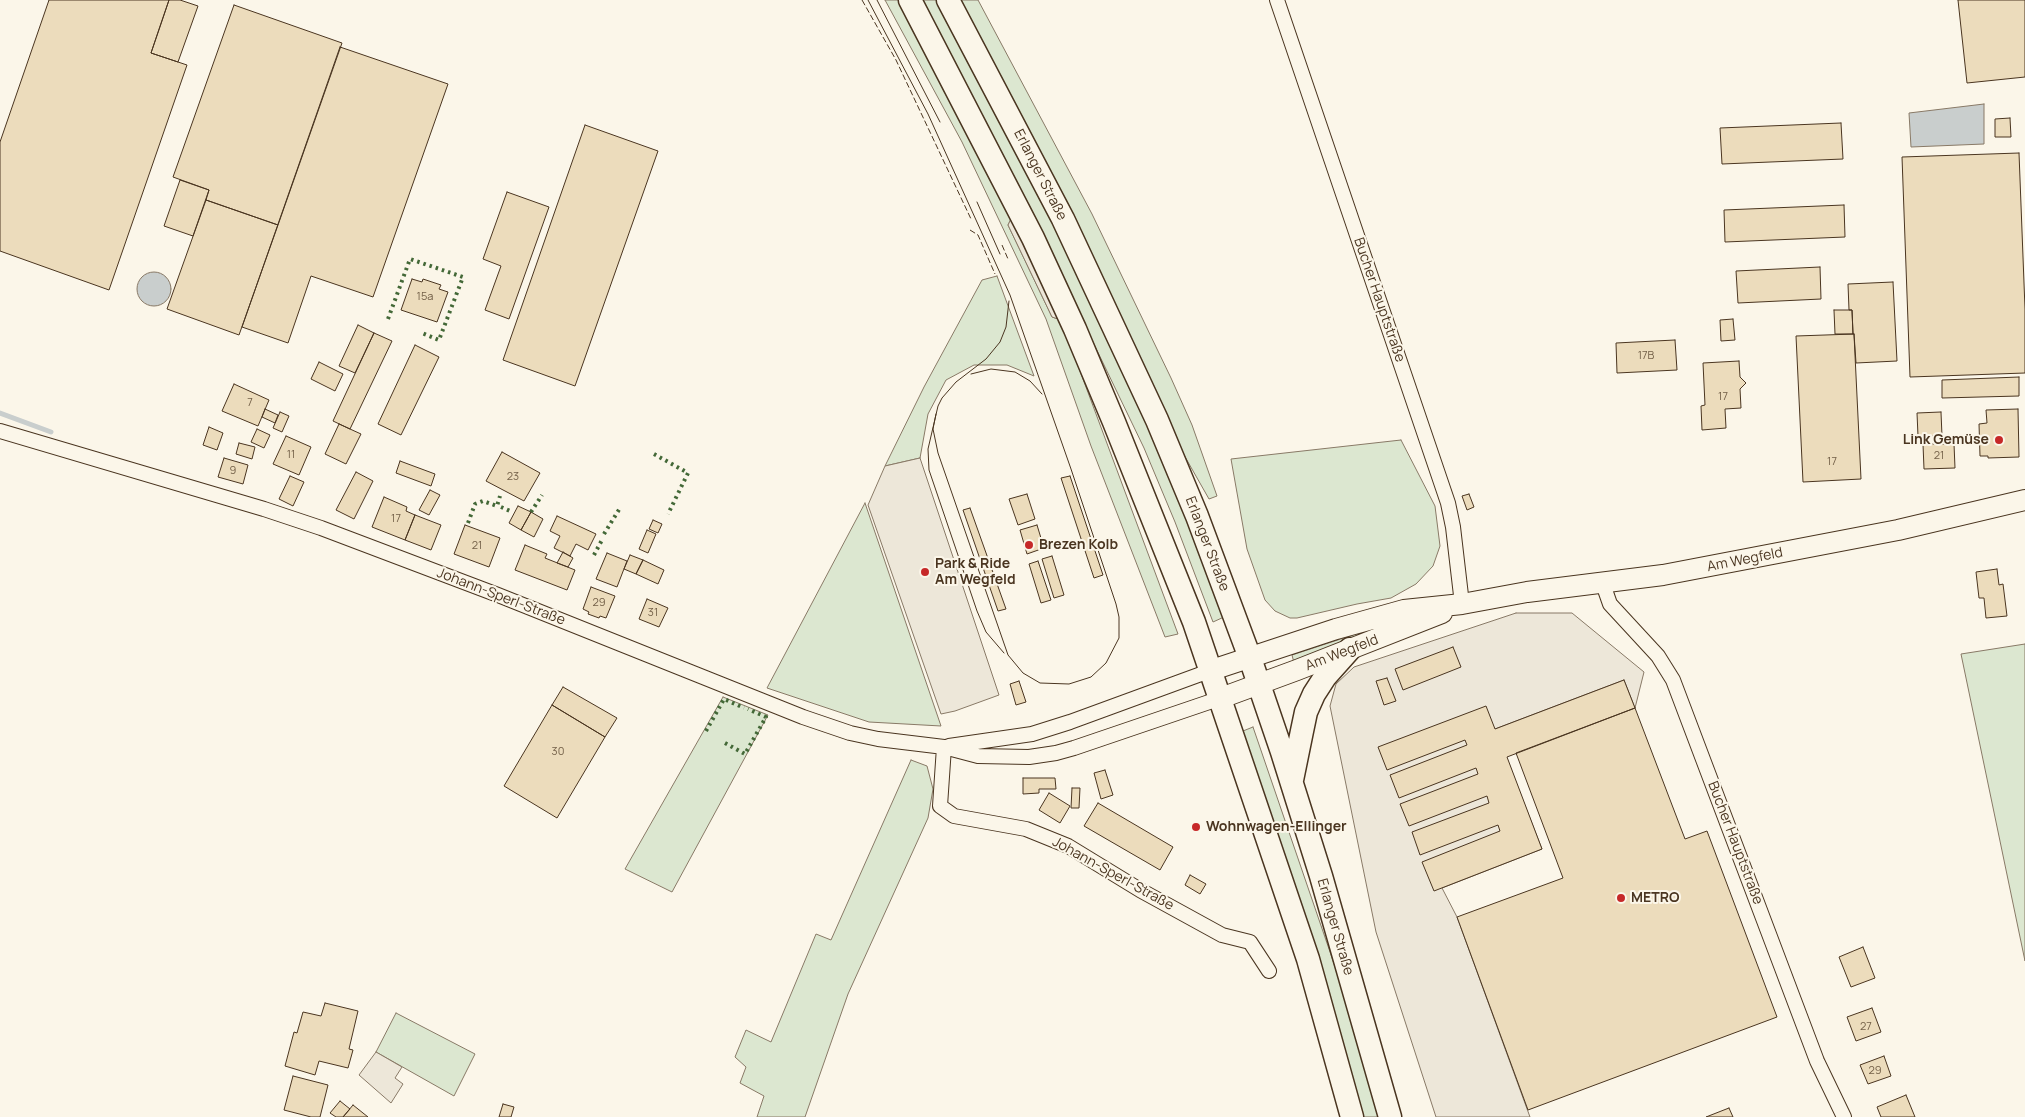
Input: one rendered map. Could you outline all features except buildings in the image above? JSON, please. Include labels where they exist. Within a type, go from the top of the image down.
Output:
[{"type":"main road","points":[[910,0],[1033,238],[1075,329],[1151,512],[1212,670],[1308,959],[1352,1117]]},
{"type":"main road","name":"Erlanger Straße","points":[[948,0],[1063,219],[1153,411],[1197,516],[1250,658],[1292,783],[1321,876],[1390,1117]]},
{"type":"main road","points":[[1292,783],[1306,712],[1314,694],[1334,665],[1350,649]]},
{"type":"street","name":"Bucher Hauptstraße","points":[[1277,0],[1448,503],[1453,527],[1462,604]]},
{"type":"street","name":"Johann-Sperl-Straße","points":[[0,431],[264,509],[321,528],[507,599],[803,717],[850,733],[878,739],[944,747],[978,756],[1003,758],[1049,755],[1221,698]]},
{"type":"street","name":"Am Wegfeld","points":[[1250,658],[1336,628],[1404,610],[1462,604],[1550,588],[1603,584],[1682,572],[1898,530],[2025,500]]},
{"type":"street","name":"Bucher Hauptstraße","points":[[1603,584],[1610,604],[1658,656],[1673,680],[1817,1061],[1844,1117]]},
{"type":"street","name":"Am Wegfeld","points":[[1221,698],[1462,604]]},
{"type":"street","name":"Johann-Sperl-Straße","points":[[944,747],[1032,734],[1250,658]]},
{"type":"street","name":"Johann-Sperl-Straße","points":[[944,747],[940,806],[954,816],[1026,829],[1068,846],[1140,890],[1222,935],[1250,942],[1269,970]]},
{"type":"green space","points":[[885,0],[899,0],[1012,217],[1008,225],[1052,317],[1061,320],[1178,634],[1165,637],[1091,446],[1046,319],[962,142]]},
{"type":"green space","points":[[920,0],[939,0],[982,79],[1125,369],[1187,516],[1224,617],[1213,622],[1175,522],[1144,448],[1078,311]]},
{"type":"green space","points":[[959,0],[978,0],[1092,214],[1192,425],[1217,496],[1209,499],[1184,455]]},
{"type":"green space","points":[[997,276],[1034,376],[1007,365],[974,365],[946,380],[928,414],[920,458],[885,466],[924,387],[982,280]]},
{"type":"green space","points":[[1401,440],[1435,506],[1440,546],[1433,566],[1416,584],[1391,598],[1297,618],[1290,618],[1275,611],[1265,600],[1247,549],[1231,459]]},
{"type":"green space","points":[[865,503],[941,726],[869,722],[767,688]]},
{"type":"green space","points":[[1362,632],[1363,634],[1294,663],[1292,655]]},
{"type":"green space","points":[[2025,644],[2025,961],[1961,654]]},
{"type":"green space","points":[[723,697],[768,715],[672,892],[625,869]]},
{"type":"green space","points":[[1253,727],[1354,1022],[1382,1117],[1362,1117],[1243,735],[1243,731]]},
{"type":"green space","points":[[911,760],[927,766],[933,789],[928,818],[848,994],[805,1117],[757,1117],[764,1096],[740,1083],[746,1067],[735,1057],[746,1030],[771,1042],[816,934],[831,940]]},
{"type":"green space","points":[[396,1013],[475,1054],[454,1096],[376,1052]]},
{"type":"shaded area","points":[[1984,104],[1984,144],[1911,147],[1909,113]]},
{"type":"shaded area","points":[[1012,217],[1061,320],[1052,317],[1008,225]]},
{"type":"shaded area","points":[[154,272],[161,273],[166,277],[170,282],[170,296],[166,301],[161,305],[154,306],[147,305],[142,301],[138,296],[137,289],[138,282],[142,277],[147,273]]},
{"type":"shaded area","name":"Park & Ride Am Wegfeld","points":[[920,458],[999,695],[955,711],[941,714],[868,505],[885,466]]},
{"type":"shaded area","points":[[1516,613],[1572,613],[1644,672],[1635,708],[1624,680],[1495,729],[1542,849],[1442,888],[1457,917],[1530,1117],[1436,1117],[1376,932],[1330,706],[1336,684],[1354,667]]},
{"type":"shaded area","points":[[376,1052],[402,1067],[395,1078],[403,1084],[391,1103],[359,1075]]},
{"type":"waterway","points":[[0,413],[51,432]]},
{"type":"tram line","points":[[868,0],[928,114],[1010,295],[1116,604],[1119,617],[1119,638],[1106,663],[1091,677],[1069,684],[1040,683],[1023,673],[1008,655],[938,453],[933,429],[936,414]]},
{"type":"tram line","points":[[877,0],[940,122]]},
{"type":"tram line","points":[[977,202],[1000,254]]},
{"type":"tram line","points":[[1004,653],[986,632],[977,611],[929,470],[928,449],[938,406],[942,398],[956,382],[986,359],[1000,342],[1006,327],[1009,301]]},
{"type":"tram line","points":[[971,374],[991,369],[1015,372],[1030,381],[1042,394]]},
{"type":"hedge","points":[[388,319],[410,259],[463,277],[439,340],[422,333]]},
{"type":"hedge","points":[[654,454],[688,473],[668,514]]},
{"type":"hedge","points":[[531,512],[542,495]]},
{"type":"hedge","points":[[468,523],[475,504],[483,501],[497,506],[500,496]]},
{"type":"hedge","points":[[501,507],[510,511]]},
{"type":"hedge","points":[[604,534],[620,508]]},
{"type":"hedge","points":[[594,555],[603,538]]},
{"type":"hedge","points":[[706,731],[724,699],[744,708]]},
{"type":"hedge","points":[[725,743],[745,754],[766,717],[748,709]]},
{"type":"fence","points":[[862,0],[896,60],[971,219]]},
{"type":"fence","points":[[970,230],[978,235],[995,274]]},
{"type":"fence","points":[[1002,245],[1008,259]]},
{"type":"place","name":"Link Gemüse","points":[[1999,440]]},
{"type":"place","name":"Brezen Kolb","points":[[1029,545]]},
{"type":"place","name":"Park & Ride Am Wegfeld","points":[[925,572]]},
{"type":"place","name":"Wohnwagen-Ellinger","points":[[1196,827]]},
{"type":"place","name":"METRO","points":[[1621,898]]}]
